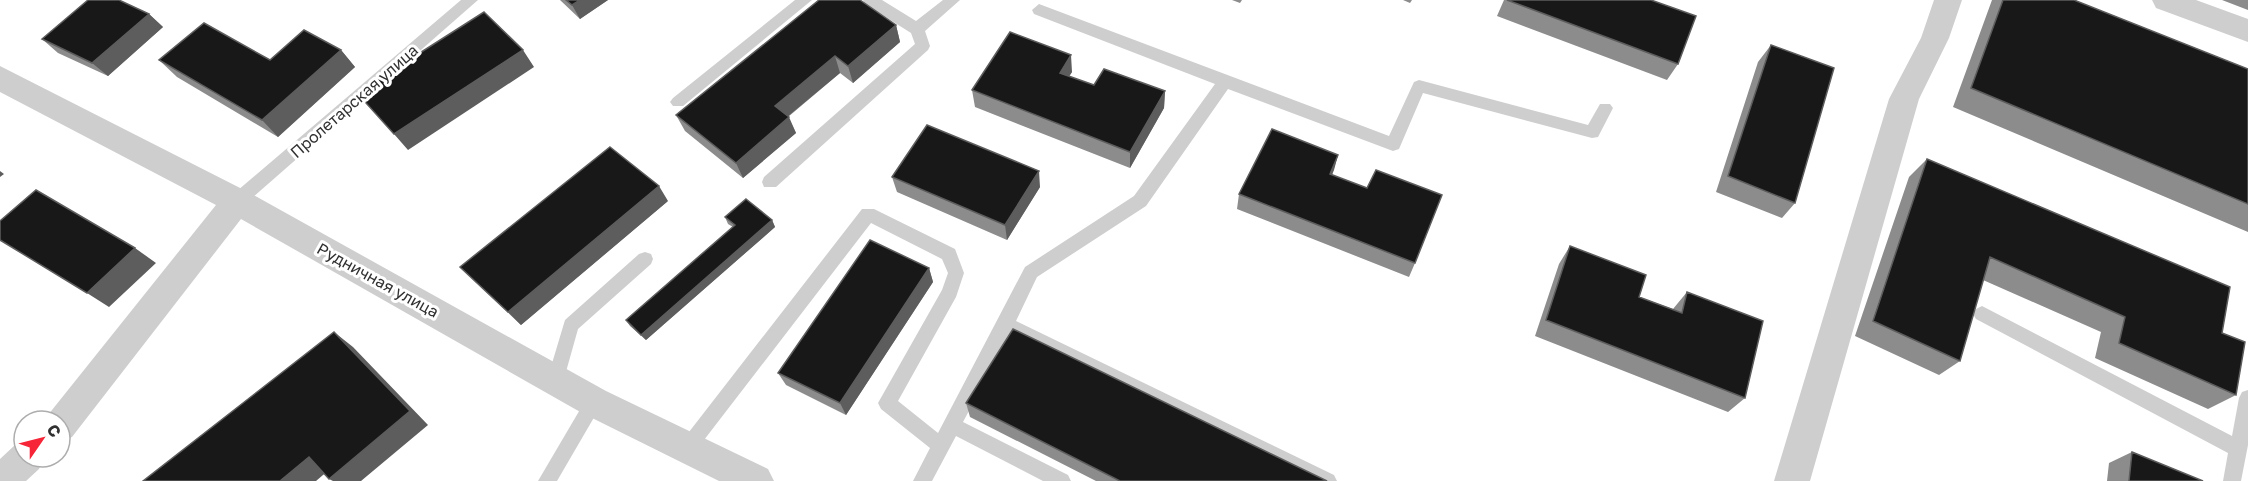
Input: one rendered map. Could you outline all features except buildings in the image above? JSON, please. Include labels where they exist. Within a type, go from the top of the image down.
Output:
[{"type":"street","points":[[1792,481],[1904,99],[1935,38],[1948,0]]},
{"type":"street","points":[[2166,0],[2248,31]]},
{"type":"street","name":"Рудничная улица","points":[[0,78],[237,201],[594,402],[756,481]]},
{"type":"street","points":[[72,414],[237,201]]},
{"type":"street","points":[[1,481],[14,469]]},
{"type":"lane","name":"Пролетарская улица","points":[[237,201],[471,0]]},
{"type":"lane","points":[[678,102],[805,0]]},
{"type":"lane","points":[[770,182],[923,46],[917,28],[870,0]]},
{"type":"lane","points":[[917,28],[953,0]]},
{"type":"lane","points":[[1039,9],[1225,82],[1393,144],[1419,86],[1592,132],[1605,108]]},
{"type":"lane","points":[[922,481],[1006,324],[1031,272],[1140,201],[1225,82]]},
{"type":"lane","points":[[688,447],[868,214],[949,254],[957,273],[950,292],[887,403],[941,446]]},
{"type":"lane","points":[[556,380],[571,325],[645,259]]},
{"type":"lane","points":[[1982,314],[2238,449]]},
{"type":"lane","points":[[1006,324],[1328,481]]},
{"type":"lane","points":[[2232,481],[2248,398]]},
{"type":"lane","points":[[547,481],[594,402]]},
{"type":"lane","points":[[952,426],[1062,481]]}]
